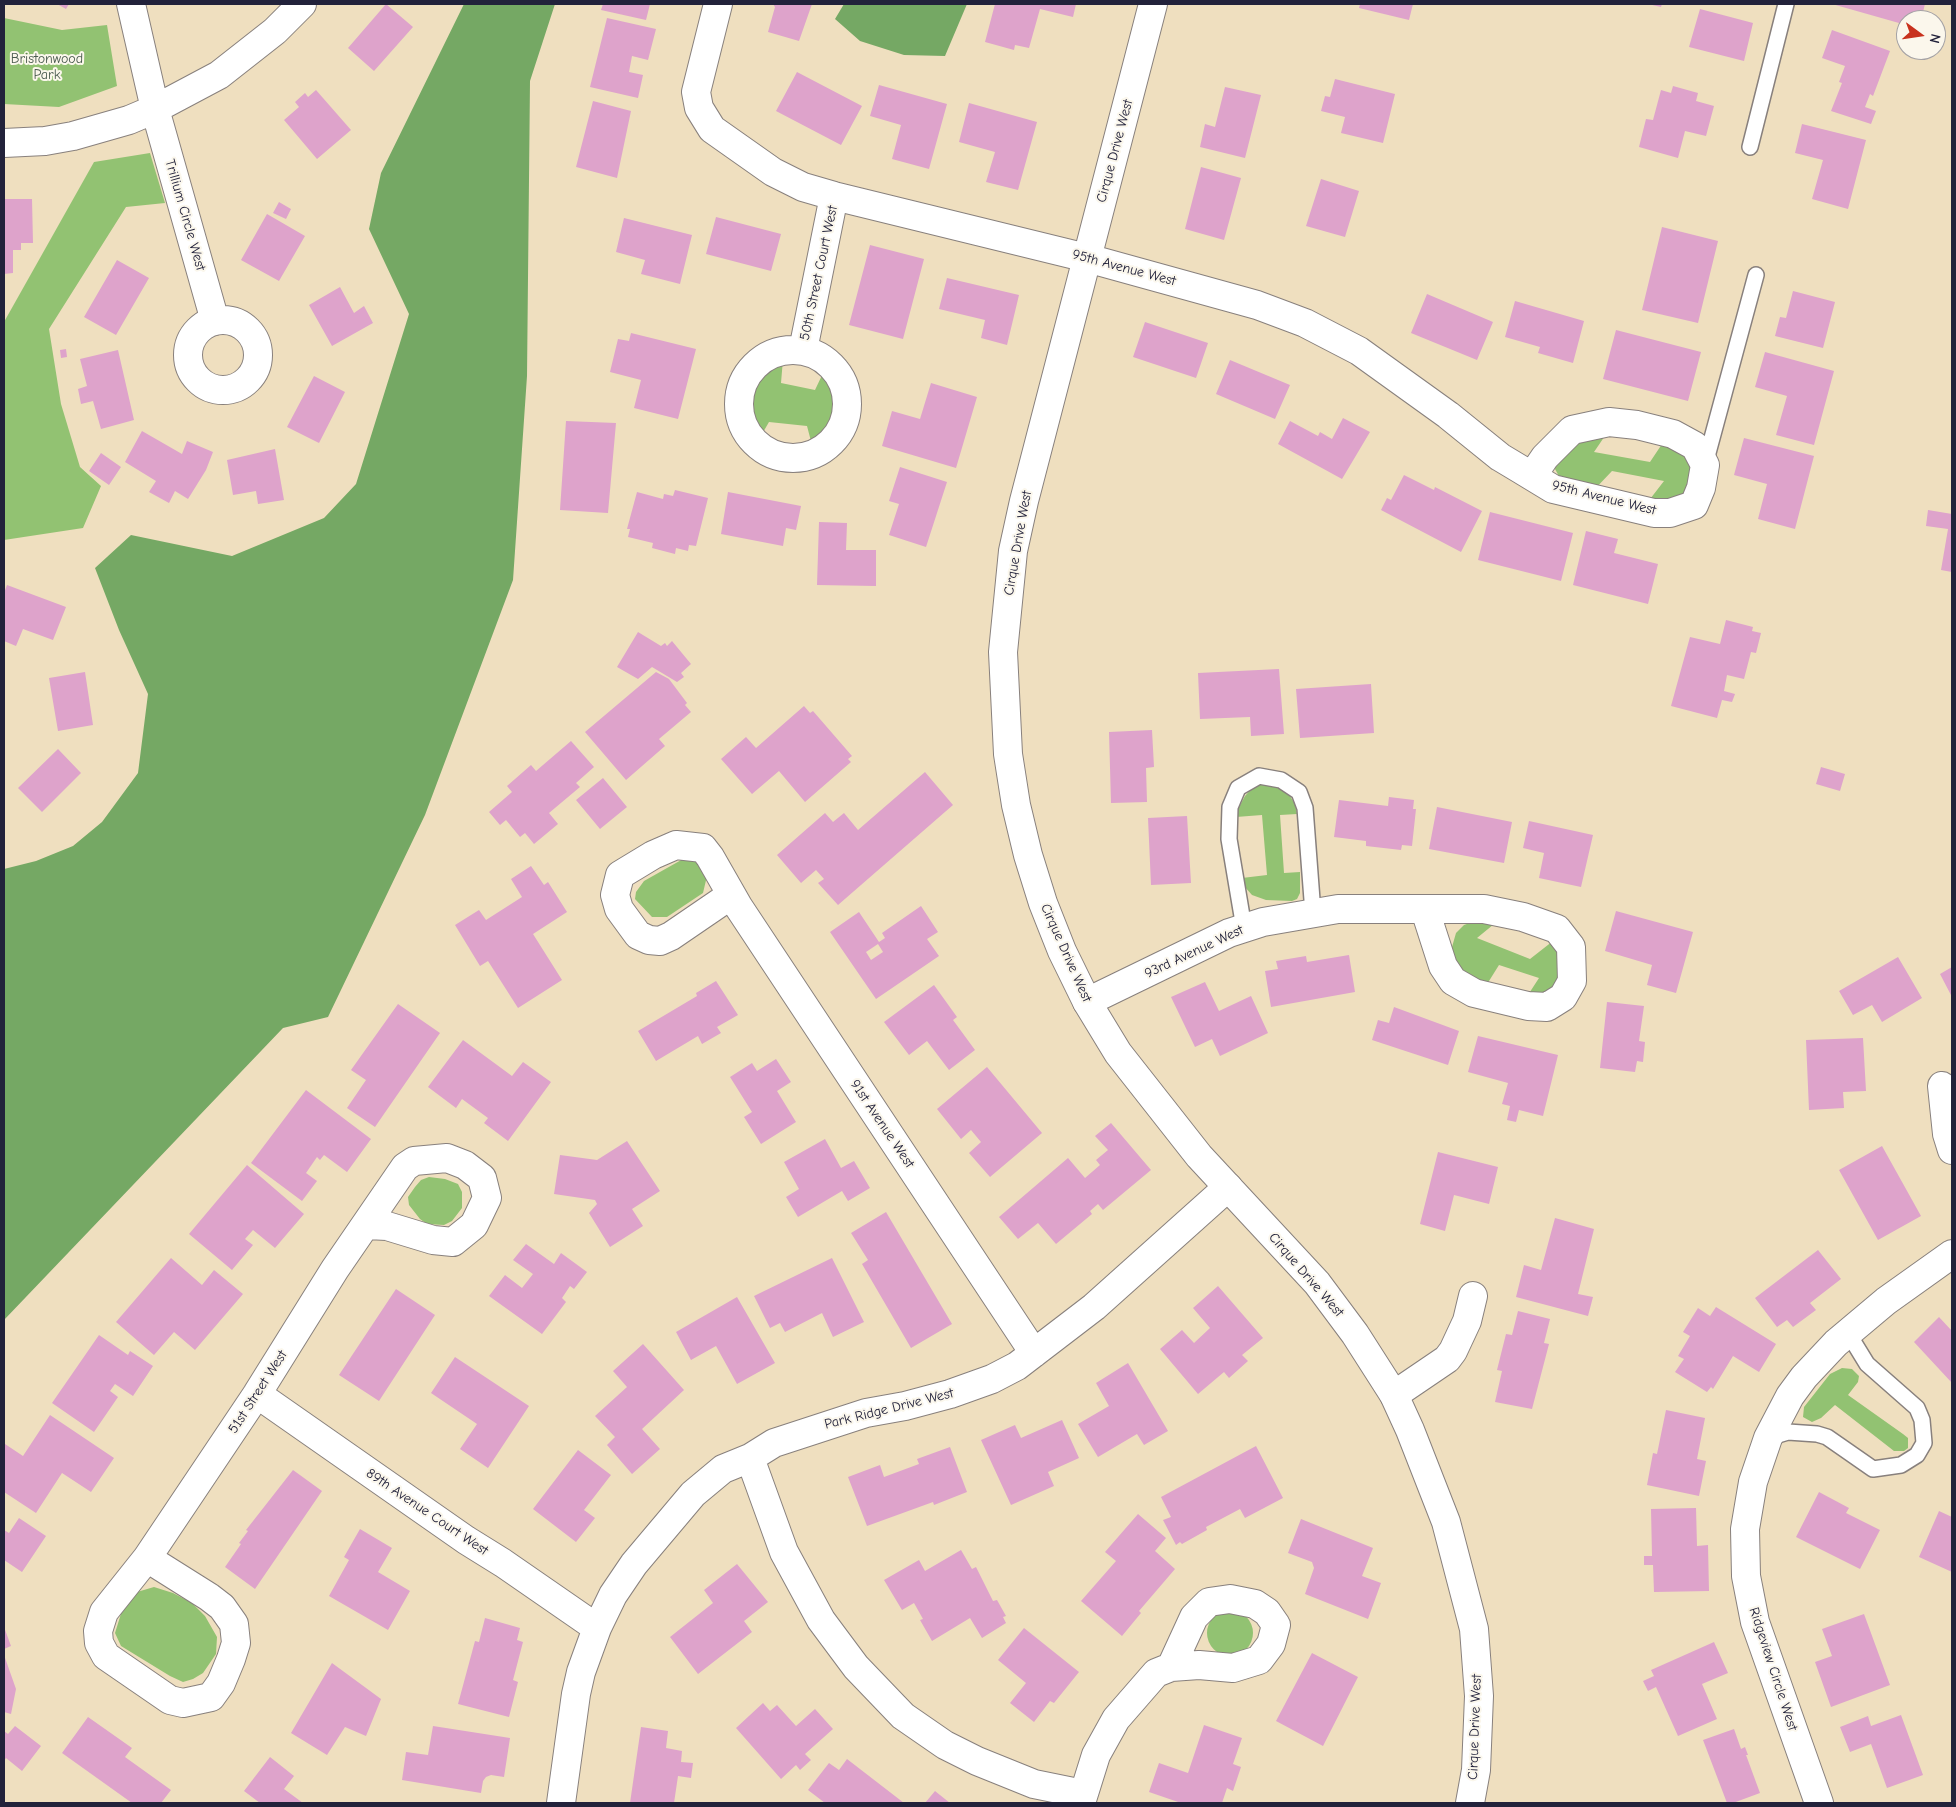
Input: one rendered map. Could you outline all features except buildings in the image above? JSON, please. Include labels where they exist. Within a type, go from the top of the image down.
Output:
[{"type":"street","name":"Trillium Circle West","points":[[131,4],[155,109],[215,321]]},
{"type":"street","points":[[4,143],[44,141],[73,136],[129,120],[188,94],[233,65],[275,31],[302,4]]},
{"type":"street","name":"95th Avenue West","points":[[718,4],[696,92],[700,108],[712,128],[774,172],[803,186],[834,196],[1088,258],[1258,305],[1305,323],[1359,351],[1448,415],[1500,457],[1532,476],[1554,488],[1654,513],[1670,513],[1694,505],[1701,488],[1705,465],[1695,446],[1673,434],[1637,425],[1609,422],[1572,430],[1544,457],[1532,476]]},
{"type":"street","name":"Cirque Drive West","points":[[1153,4],[1020,518],[1007,602],[1003,652],[1008,754],[1016,805],[1028,854],[1062,951],[1087,1002],[1118,1053],[1157,1105],[1228,1187],[1317,1282],[1355,1334],[1394,1395],[1421,1456],[1446,1522],[1474,1629],[1479,1696],[1476,1770],[1470,1803]]},
{"type":"street","name":"50th Street Court West","points":[[803,350],[834,196]]},
{"type":"street","name":"91st Avenue West","points":[[731,895],[1034,1353]]},
{"type":"street","name":"93rd Avenue West","points":[[1087,1002],[1229,933],[1313,913],[1348,909],[1484,909],[1523,917],[1557,929],[1570,947],[1572,981],[1563,997],[1547,1007],[1528,1006],[1474,992],[1453,981],[1443,966],[1425,910]]},
{"type":"street","points":[[1942,1086],[1947,1134],[1952,1150]]},
{"type":"street","name":"Park Ridge Drive West","points":[[561,1803],[576,1694],[581,1672],[597,1628],[613,1595],[634,1564],[693,1494],[723,1469],[750,1458],[774,1443],[816,1427],[866,1412],[905,1406],[950,1394],[992,1379],[1017,1366],[1094,1307],[1228,1187]]},
{"type":"street","name":"51st Street West","points":[[147,1558],[209,1597],[222,1607],[234,1624],[236,1643],[232,1659],[222,1683],[211,1697],[183,1703],[170,1700],[106,1656],[99,1643],[98,1631],[104,1612],[147,1558],[257,1394],[335,1268],[367,1225]]},
{"type":"street","name":"Ridgeview Circle West","points":[[1819,1803],[1755,1622],[1746,1576],[1745,1529],[1752,1482],[1768,1438],[1790,1396],[1804,1377],[1848,1333],[1886,1301],[1952,1254]]},
{"type":"street","points":[[1394,1395],[1447,1360],[1454,1351],[1467,1321],[1473,1296]]},
{"type":"street","name":"89th Avenue Court West","points":[[257,1394],[466,1540],[503,1563],[597,1628]]},
{"type":"street","points":[[750,1458],[784,1552],[821,1620],[856,1667],[903,1716],[944,1745],[977,1761],[1034,1784],[1082,1799],[1096,1755],[1116,1720],[1156,1673],[1171,1667]]},
{"type":"lane","points":[[1750,147],[1786,4]]},
{"type":"lane","points":[[1705,465],[1756,275]]},
{"type":"lane","points":[[1244,928],[1229,840],[1230,807],[1238,788],[1259,776],[1281,780],[1299,792],[1306,808],[1313,913]]},
{"type":"lane","points":[[1768,1438],[1788,1432],[1817,1434],[1827,1437],[1873,1469],[1901,1465],[1917,1456],[1924,1443],[1922,1420],[1917,1408],[1867,1364],[1848,1333]]},
{"type":"green space","points":[[464,4],[555,4],[530,81],[527,376],[513,580],[425,815],[328,1017],[283,1028],[4,1320],[4,869],[36,861],[73,846],[102,822],[138,773],[148,694],[119,630],[95,568],[131,535],[232,556],[324,518],[356,484],[409,314],[369,229],[381,173]]},
{"type":"green space","points":[[844,4],[967,4],[945,56],[904,55],[860,41],[835,19]]},
{"type":"green space","name":"Bristonwood Park","points":[[4,18],[62,30],[107,25],[117,86],[59,107],[4,104]]},
{"type":"green space","points":[[150,153],[165,203],[126,207],[49,329],[61,404],[80,467],[101,486],[83,528],[4,540],[4,322],[94,162]]},
{"type":"green space","points":[[783,359],[781,383],[815,390],[824,371],[833,382],[838,396],[838,411],[833,425],[824,437],[812,445],[807,426],[769,422],[762,434],[757,432],[750,418],[748,404],[750,389],[758,375],[769,365]]},
{"type":"green space","points":[[1611,427],[1594,452],[1650,462],[1664,441],[1678,445],[1695,466],[1686,492],[1677,501],[1647,503],[1664,481],[1612,471],[1593,491],[1561,480],[1555,469],[1558,453],[1567,444]]},
{"type":"green space","points":[[1261,784],[1279,787],[1288,793],[1295,804],[1297,814],[1280,815],[1284,873],[1300,872],[1300,893],[1297,899],[1292,901],[1266,900],[1252,895],[1244,886],[1242,878],[1267,875],[1262,815],[1236,817],[1245,796],[1253,787]]},
{"type":"green space","points":[[683,859],[690,859],[699,863],[707,876],[703,893],[667,917],[652,917],[635,899],[636,892],[644,881]]},
{"type":"green space","points":[[1481,919],[1499,920],[1477,938],[1530,959],[1553,941],[1566,965],[1550,995],[1526,998],[1539,978],[1499,965],[1484,989],[1459,971],[1452,947],[1456,933],[1464,925]]},
{"type":"green space","points":[[429,1177],[445,1179],[458,1184],[462,1192],[462,1208],[452,1221],[444,1225],[427,1224],[420,1219],[409,1205],[408,1197],[415,1187],[421,1180]]},
{"type":"green space","points":[[1842,1368],[1852,1369],[1859,1376],[1858,1382],[1848,1395],[1908,1438],[1908,1448],[1904,1451],[1894,1451],[1835,1405],[1821,1418],[1812,1422],[1803,1417],[1804,1407],[1830,1374]]},
{"type":"green space","points":[[154,1587],[173,1593],[192,1603],[205,1616],[217,1637],[216,1654],[203,1673],[193,1679],[183,1682],[170,1676],[121,1646],[115,1633],[124,1604],[137,1592]]},
{"type":"green space","points":[[1225,1610],[1235,1610],[1249,1620],[1253,1633],[1249,1646],[1243,1652],[1235,1656],[1225,1656],[1211,1646],[1207,1638],[1207,1628],[1217,1614]]}]
